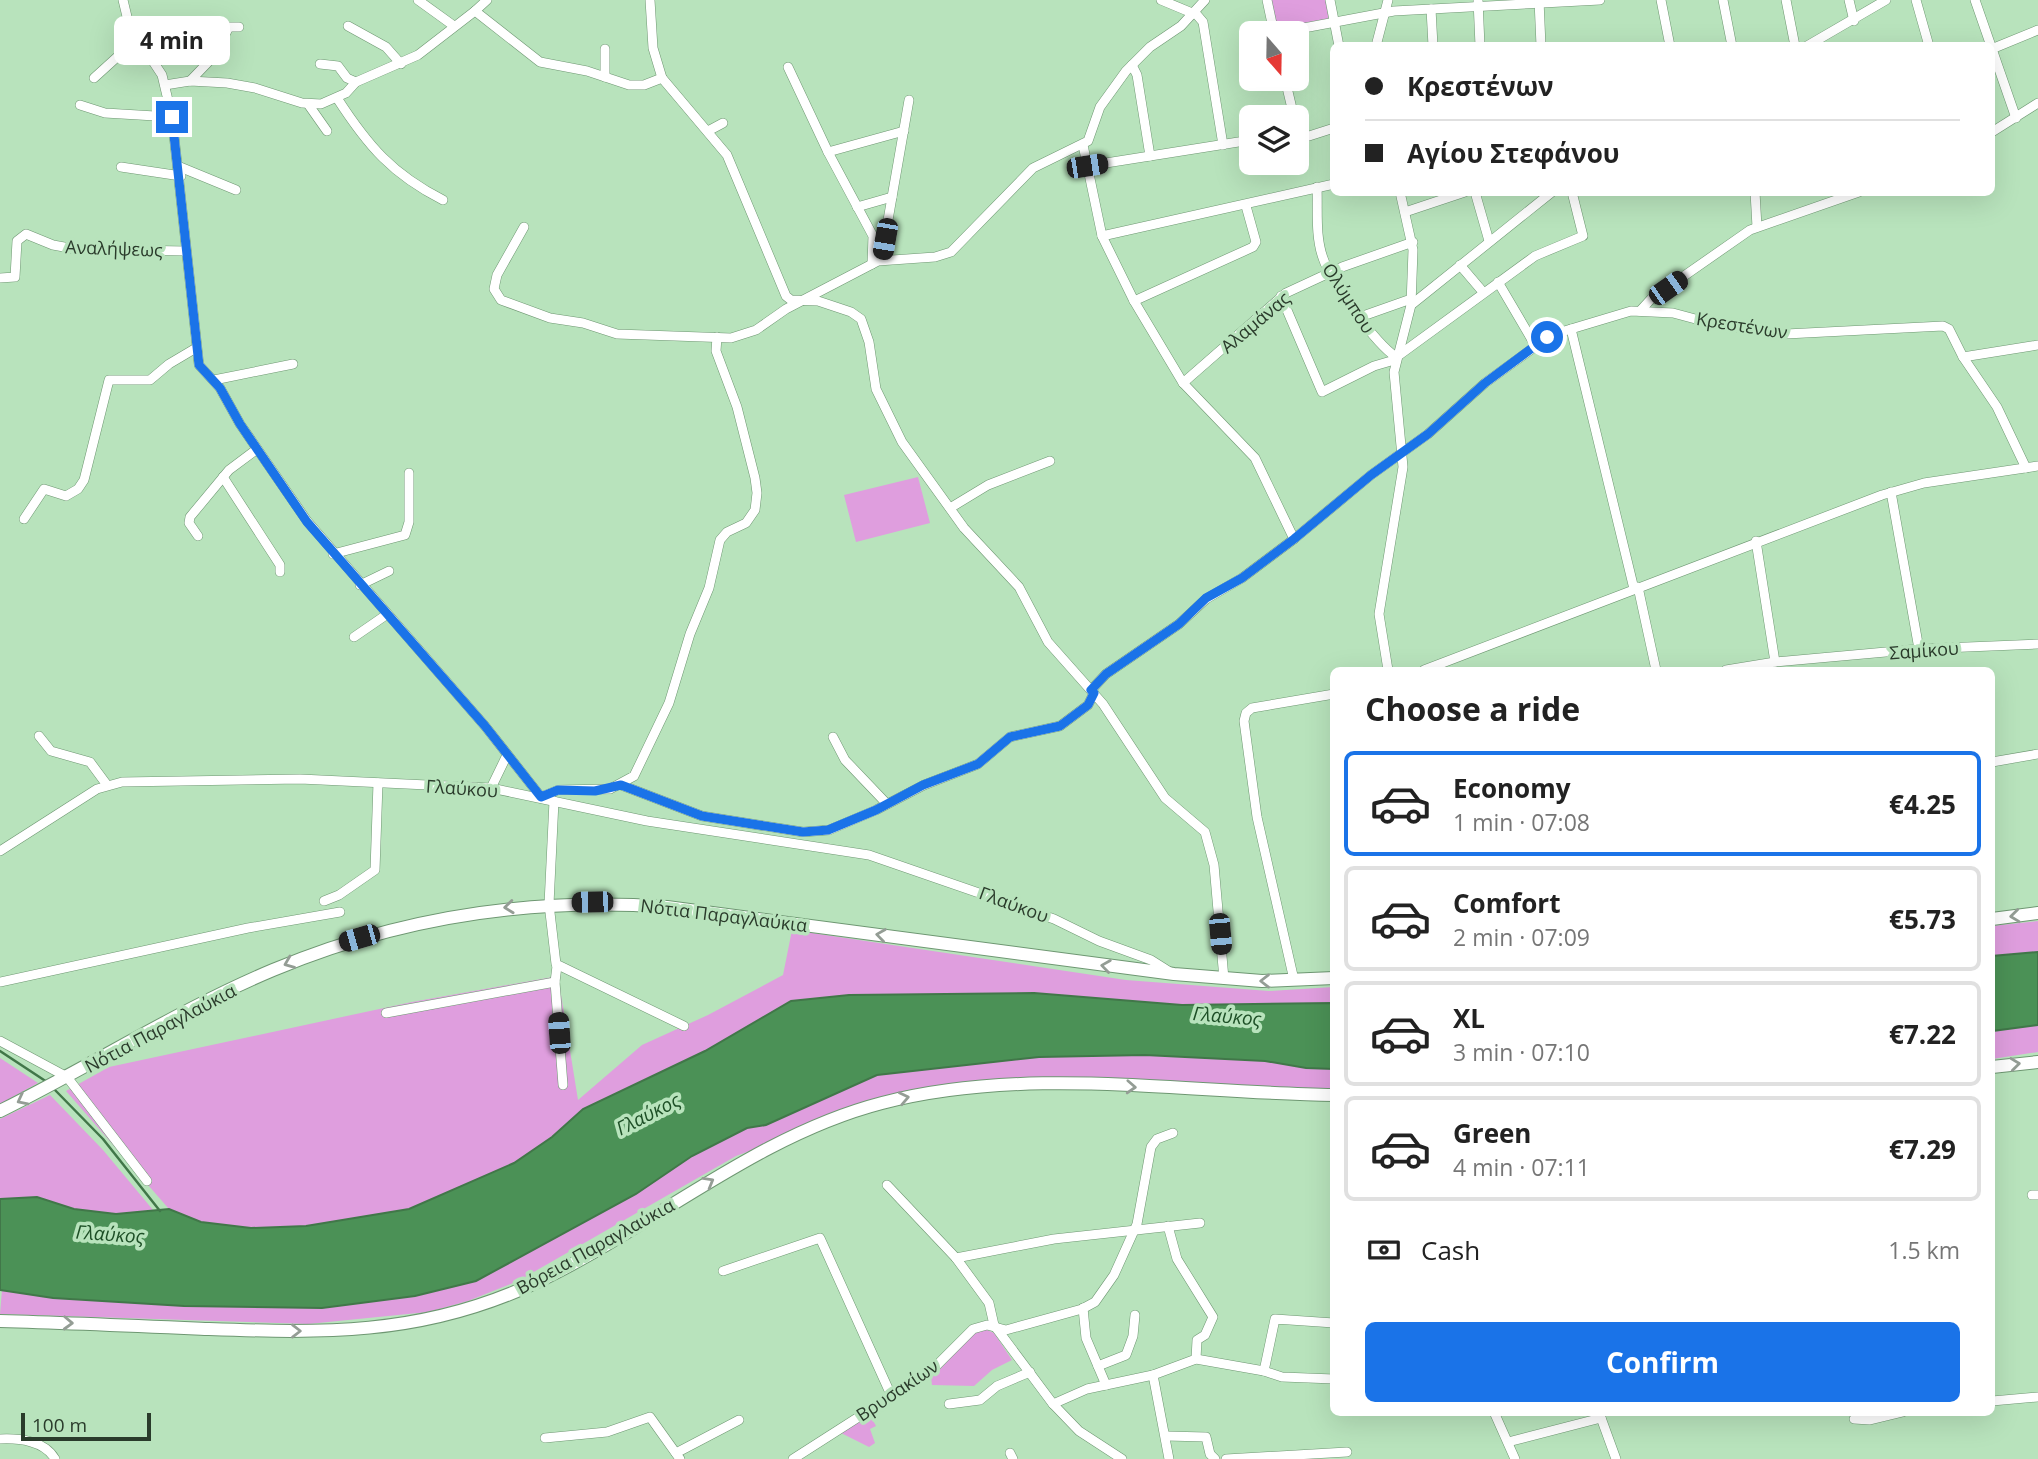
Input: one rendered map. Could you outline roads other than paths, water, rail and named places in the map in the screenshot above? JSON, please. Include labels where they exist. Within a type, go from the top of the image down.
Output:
[{"type":"main road","name":"Νότια Παραγλαύκια","points":[[0,1111],[270,971],[330,948],[448,916],[549,904],[614,903],[720,912],[1174,974]]},
{"type":"main road","points":[[1995,919],[2038,913]]},
{"type":"main road","name":"Γλαύκου","points":[[1174,974],[1224,979],[1330,978]]},
{"type":"main road","points":[[1995,1067],[2038,1062]]},
{"type":"main road","name":"Βόρεια Παραγλαύκια","points":[[0,1321],[355,1331],[449,1315],[553,1274],[738,1165],[839,1116],[920,1095],[983,1087],[1086,1085],[1330,1095]]},
{"type":"street","points":[[122,0],[127,21],[160,70],[172,117],[181,171],[185,251],[199,365],[214,380],[257,449],[333,554],[541,797],[558,790],[595,791],[621,785],[634,776],[669,703],[711,579],[720,540],[727,532],[746,523],[756,506],[757,486],[737,407],[716,352],[717,337]]},
{"type":"street","points":[[418,0],[454,26]]},
{"type":"street","points":[[165,85],[190,82],[243,85],[308,104],[321,104],[337,98],[356,82],[418,55],[488,0]]},
{"type":"street","points":[[650,0],[653,47],[662,78],[729,159],[783,291],[791,300],[803,300],[849,311],[860,319],[869,342],[876,389],[888,419],[902,442],[978,544],[1019,587],[1045,638],[1092,692],[1165,798],[1201,827],[1208,836],[1214,865],[1224,979]]},
{"type":"street","points":[[1161,0],[1201,18],[1206,30],[1223,145]]},
{"type":"street","points":[[524,227],[497,275],[494,289],[501,300],[521,304],[550,318],[583,323],[617,334],[717,337],[747,334],[803,300],[877,262],[935,257],[951,252],[1033,168],[1083,145],[1091,137],[1100,107],[1132,65],[1205,0]]},
{"type":"street","points":[[1267,0],[1272,21]]},
{"type":"street","points":[[1330,0],[1338,42]]},
{"type":"street","points":[[1378,42],[1388,0]]},
{"type":"street","points":[[1309,27],[1384,12],[1478,4],[1600,0]]},
{"type":"street","points":[[1661,0],[1669,42]]},
{"type":"street","points":[[1723,0],[1731,42]]},
{"type":"street","points":[[1786,0],[1794,42]]},
{"type":"street","points":[[1849,0],[1854,21]]},
{"type":"street","points":[[1815,42],[1886,0]]},
{"type":"street","points":[[1916,0],[1928,42]]},
{"type":"street","points":[[1975,0],[1992,42]]},
{"type":"street","points":[[1539,1],[1541,42]]},
{"type":"street","points":[[1478,4],[1480,42]]},
{"type":"street","points":[[1431,9],[1433,42]]},
{"type":"street","points":[[475,11],[534,60],[635,85],[662,78]]},
{"type":"street","points":[[94,78],[140,40],[172,22]]},
{"type":"street","points":[[348,26],[386,47],[401,64]]},
{"type":"street","points":[[190,82],[214,55],[229,27],[239,27]]},
{"type":"street","points":[[1995,48],[2038,30]]},
{"type":"street","points":[[605,49],[605,77]]},
{"type":"street","points":[[1995,51],[2016,118]]},
{"type":"street","points":[[320,64],[338,66],[347,78],[356,82]]},
{"type":"street","points":[[1132,65],[1137,75],[1150,156]]},
{"type":"street","points":[[788,67],[828,152],[874,239],[877,262]]},
{"type":"street","points":[[337,98],[358,131],[395,171],[443,200]]},
{"type":"street","points":[[877,262],[892,197],[909,100]]},
{"type":"street","points":[[1995,130],[2038,103]]},
{"type":"street","points":[[308,104],[327,131]]},
{"type":"street","points":[[80,105],[105,113],[172,117]]},
{"type":"street","points":[[708,131],[723,123]]},
{"type":"street","points":[[1309,132],[1330,129]]},
{"type":"street","points":[[828,152],[904,131]]},
{"type":"street","points":[[1087,166],[1239,142]]},
{"type":"street","points":[[1083,145],[1102,236],[1134,301],[1183,383],[1255,458],[1294,539]]},
{"type":"street","points":[[121,167],[181,171],[236,190]]},
{"type":"street","points":[[1102,236],[1246,206],[1330,185]]},
{"type":"street","name":"Ολύμπου","points":[[1317,187],[1321,251],[1360,317],[1381,345],[1396,357]]},
{"type":"street","points":[[1388,667],[1379,614],[1402,487],[1403,453],[1394,380],[1396,357],[1411,302],[1413,242],[1401,196]]},
{"type":"street","points":[[1405,212],[1453,196]]},
{"type":"street","points":[[1476,196],[1489,241]]},
{"type":"street","points":[[1360,317],[1411,302],[1547,196]]},
{"type":"street","points":[[1281,296],[1322,392],[1396,357],[1539,254],[1583,236],[1573,196]]},
{"type":"street","points":[[1755,196],[1757,227]]},
{"type":"street","points":[[1640,311],[1651,299],[1757,227],[1846,196]]},
{"type":"street","points":[[857,207],[892,197]]},
{"type":"street","points":[[1134,301],[1253,247],[1256,242],[1246,206]]},
{"type":"street","name":"Αναλήψεως","points":[[0,278],[15,277],[17,241],[26,234],[53,245],[75,249],[185,251]]},
{"type":"street","name":"Αλαμάνας","points":[[1183,383],[1281,296],[1331,272],[1413,242]]},
{"type":"street","points":[[1460,265],[1483,292]]},
{"type":"street","points":[[1498,282],[1535,345]]},
{"type":"street","name":"Κρεστένων","points":[[621,785],[702,816],[803,832],[828,830],[923,785],[978,764],[1010,737],[1060,726],[1088,705],[1092,692],[1106,674],[1179,624],[1206,598],[1242,578],[1294,539],[1535,345],[1571,328],[1640,311],[1673,313],[1714,324],[1786,334],[1832,334],[1943,326],[1949,329],[1963,357]]},
{"type":"street","points":[[1571,328],[1655,667]]},
{"type":"street","points":[[2026,468],[1997,407],[1963,357],[2038,345]]},
{"type":"street","points":[[24,519],[44,489],[66,496],[82,484],[109,380],[150,380],[169,363],[196,348]]},
{"type":"street","points":[[214,380],[293,364]]},
{"type":"street","points":[[198,536],[190,523],[190,517],[223,477],[257,449]]},
{"type":"street","points":[[950,508],[988,485],[1050,461]]},
{"type":"street","points":[[1432,667],[1756,541],[1891,492],[1924,483],[2038,466]]},
{"type":"street","points":[[333,554],[405,535],[409,522],[409,473]]},
{"type":"street","points":[[223,477],[280,565],[280,572]]},
{"type":"street","points":[[1891,492],[1919,649]]},
{"type":"street","points":[[1756,541],[1775,662]]},
{"type":"street","points":[[360,585],[389,570]]},
{"type":"street","points":[[354,637],[386,615]]},
{"type":"street","name":"Σαμίκου","points":[[1755,667],[1775,662],[1919,649],[2038,644]]},
{"type":"street","points":[[1824,658],[1825,667]]},
{"type":"street","points":[[1294,980],[1257,817],[1244,721],[1246,713],[1252,708],[1330,695]]},
{"type":"street","points":[[39,736],[51,751],[90,762],[107,785]]},
{"type":"street","points":[[833,737],[845,760],[887,804]]},
{"type":"street","points":[[1995,761],[2038,754]]},
{"type":"street","points":[[491,788],[507,755]]},
{"type":"street","name":"Γλαύκου","points":[[0,851],[107,785],[300,779],[491,788],[647,821],[884,859],[1042,914],[1151,960],[1174,974]]},
{"type":"street","points":[[324,901],[339,895],[375,870],[378,783]]},
{"type":"street","points":[[554,801],[549,904],[557,965],[555,982],[563,1085]]},
{"type":"street","points":[[0,982],[248,928],[340,912]]},
{"type":"street","points":[[557,965],[684,1026]]},
{"type":"street","points":[[386,1013],[555,982]]},
{"type":"street","points":[[0,1041],[56,1083],[147,1181]]},
{"type":"street","points":[[1106,1385],[1086,1338],[1083,1308],[1095,1302],[1109,1283],[1135,1227],[1149,1150],[1155,1141],[1172,1133]]},
{"type":"street","points":[[887,1185],[956,1258],[989,1303],[989,1314],[997,1329],[1054,1404],[1079,1431],[1122,1459]]},
{"type":"street","points":[[956,1258],[1135,1227],[1200,1223]]},
{"type":"street","points":[[1168,1226],[1177,1259],[1213,1317],[1205,1335],[1197,1340],[1196,1359]]},
{"type":"street","points":[[723,1271],[820,1237],[891,1395]]},
{"type":"street","name":"Βρυσακίων","points":[[793,1459],[932,1370],[973,1329],[985,1325],[1006,1330],[1083,1308]]},
{"type":"street","points":[[1098,1366],[1126,1354],[1133,1336],[1135,1315]]},
{"type":"street","points":[[1264,1371],[1275,1319],[1330,1323]]},
{"type":"street","points":[[1054,1404],[1074,1393],[1153,1375],[1196,1359],[1264,1371],[1282,1377],[1330,1379]]},
{"type":"street","points":[[949,1404],[980,1400],[997,1386],[1030,1372]]},
{"type":"street","points":[[1153,1375],[1169,1459]]},
{"type":"street","points":[[1995,1401],[2038,1397]]},
{"type":"street","points":[[1496,1416],[1515,1459]]},
{"type":"street","points":[[1508,1442],[1597,1416]]},
{"type":"street","points":[[1600,1416],[1616,1459]]},
{"type":"street","points":[[1854,1419],[1870,1420],[1886,1416]]},
{"type":"street","points":[[545,1438],[607,1432],[650,1417],[678,1456],[739,1420]]},
{"type":"street","points":[[1166,1436],[1206,1437],[1210,1454],[1215,1459]]},
{"type":"street","points":[[0,1438],[32,1443],[50,1452],[55,1459]]},
{"type":"street","points":[[1226,1459],[1347,1452]]},
{"type":"water","points":[[2038,952],[2038,1025],[1995,1031],[1995,956]]},
{"type":"water","name":"Γλαύκος","points":[[1034,993],[1182,1005],[1330,1003],[1330,1069],[1265,1061],[1145,1055],[1039,1057],[877,1075],[766,1125],[747,1128],[692,1156],[636,1194],[476,1281],[415,1296],[322,1308],[184,1306],[53,1298],[0,1290],[0,1199],[37,1197],[74,1209],[116,1214],[169,1209],[201,1222],[251,1228],[306,1226],[409,1209],[514,1163],[552,1137],[583,1109],[705,1051],[791,1001],[849,995]]},
{"type":"waterway","points":[[0,1051],[47,1082]]},
{"type":"waterway","points":[[54,1089],[103,1139],[160,1211]]}]
